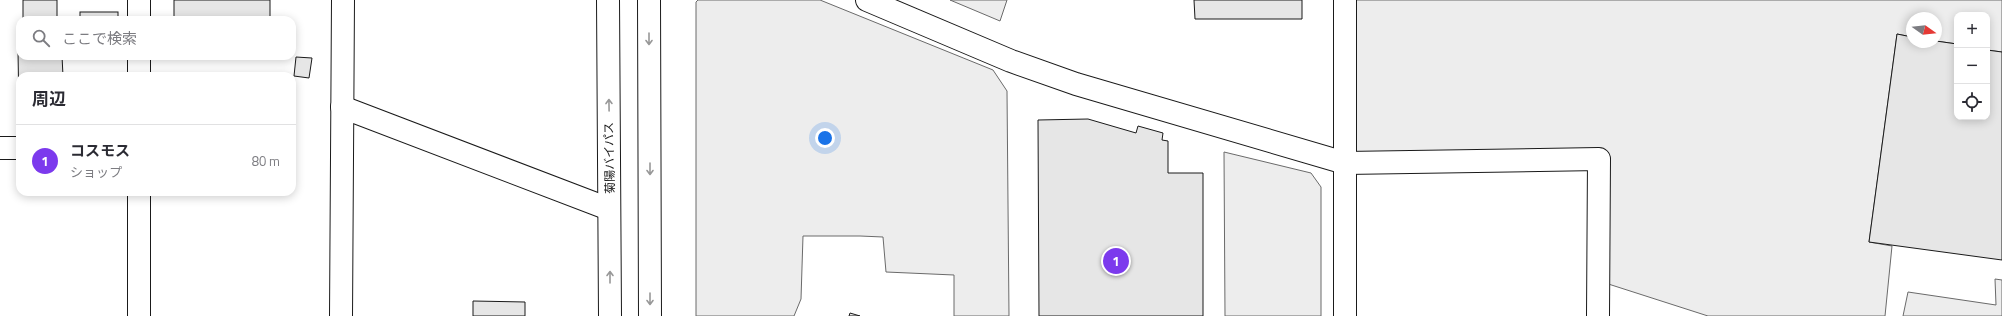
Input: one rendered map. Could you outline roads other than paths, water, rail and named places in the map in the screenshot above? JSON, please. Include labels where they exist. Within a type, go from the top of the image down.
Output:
[{"type":"main road","points":[[139,0],[139,16]]},
{"type":"main road","points":[[341,316],[343,0]]},
{"type":"main road","name":"菊陽バイパス","points":[[608,0],[610,316]]},
{"type":"main road","points":[[649,0],[650,316]]},
{"type":"main road","points":[[867,0],[1011,61],[1076,84],[1345,163],[1599,159],[1598,316]]},
{"type":"main road","points":[[1345,0],[1345,316]]},
{"type":"main road","points":[[139,60],[139,72]]},
{"type":"main road","points":[[342,107],[610,209]]},
{"type":"main road","points":[[0,148],[16,148]]},
{"type":"main road","points":[[139,196],[139,316]]},
{"type":"place","name":"コスモス","points":[[1116,261]]}]
